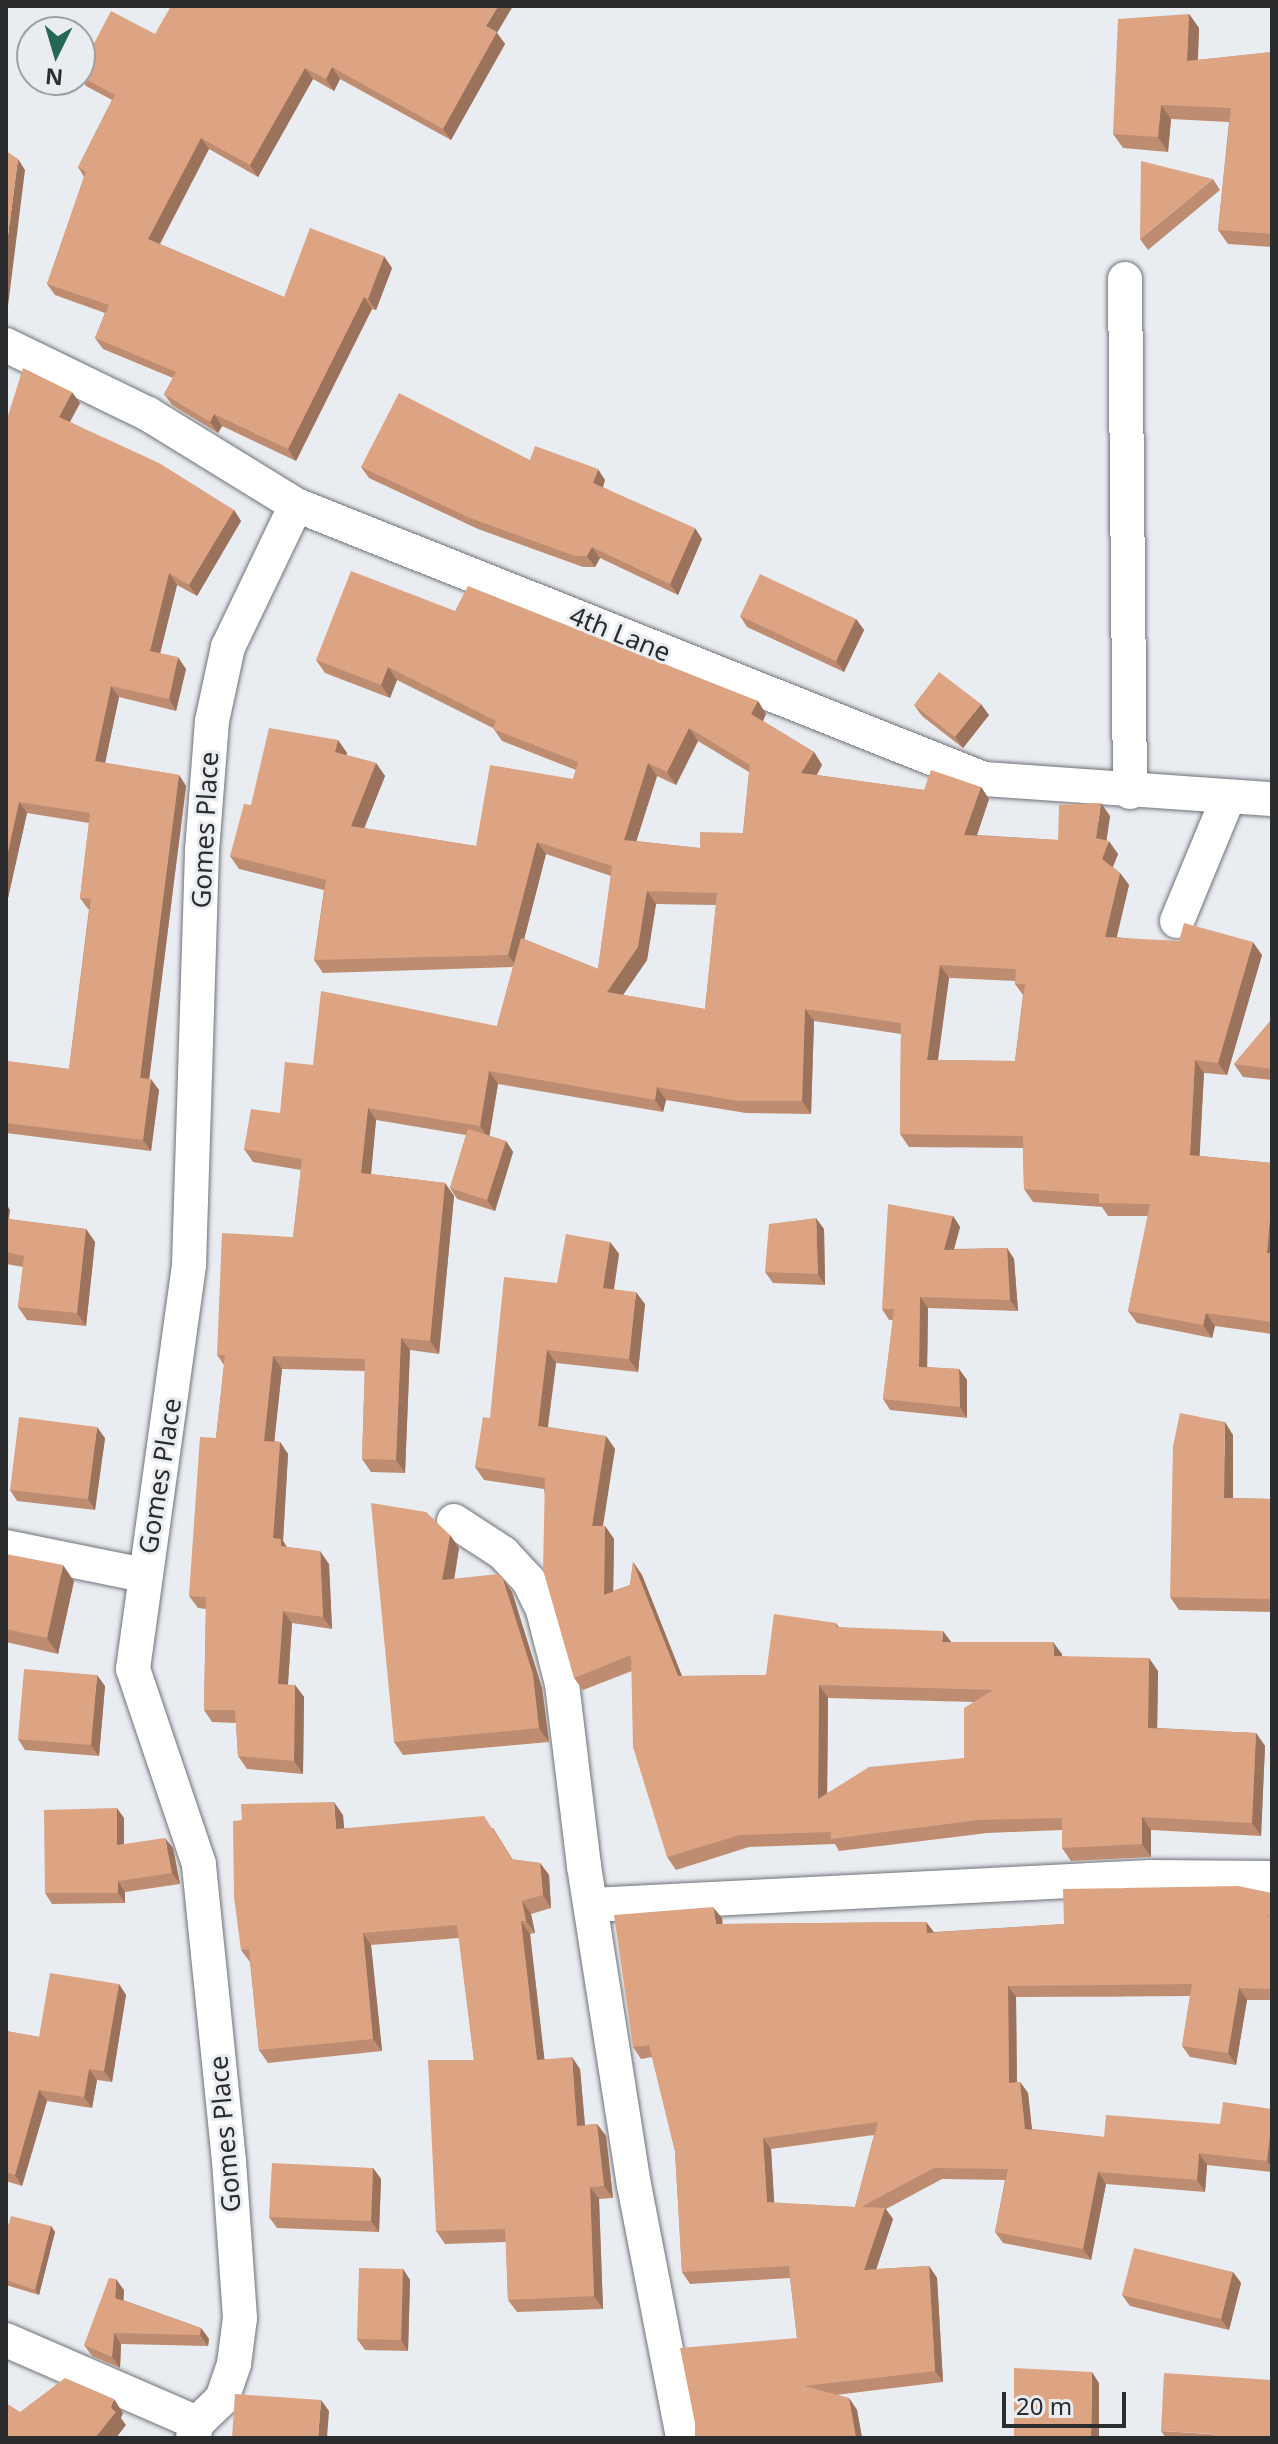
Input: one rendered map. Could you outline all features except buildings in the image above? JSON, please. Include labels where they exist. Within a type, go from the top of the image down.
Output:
[{"type":"street","points":[[1125,279],[1130,792]]},
{"type":"street","name":"4th Lane","points":[[6,345],[148,414],[296,505],[984,779],[1130,792],[1272,799]]},
{"type":"street","name":"Gomes Place","points":[[195,2431],[222,2399],[234,2364],[240,2318],[199,1864],[133,1669],[144,1575],[169,1438],[189,1265],[202,851],[212,721],[228,647],[296,505]]},
{"type":"street","points":[[1177,921],[1228,798]]},
{"type":"street","points":[[454,1521],[503,1553],[529,1581],[543,1610],[562,1684],[591,1905],[634,2185],[683,2438]]},
{"type":"street","points":[[6,1547],[144,1575]]},
{"type":"street","points":[[591,1905],[1150,1877],[1272,1878]]},
{"type":"street","points":[[6,2340],[195,2431]]}]
